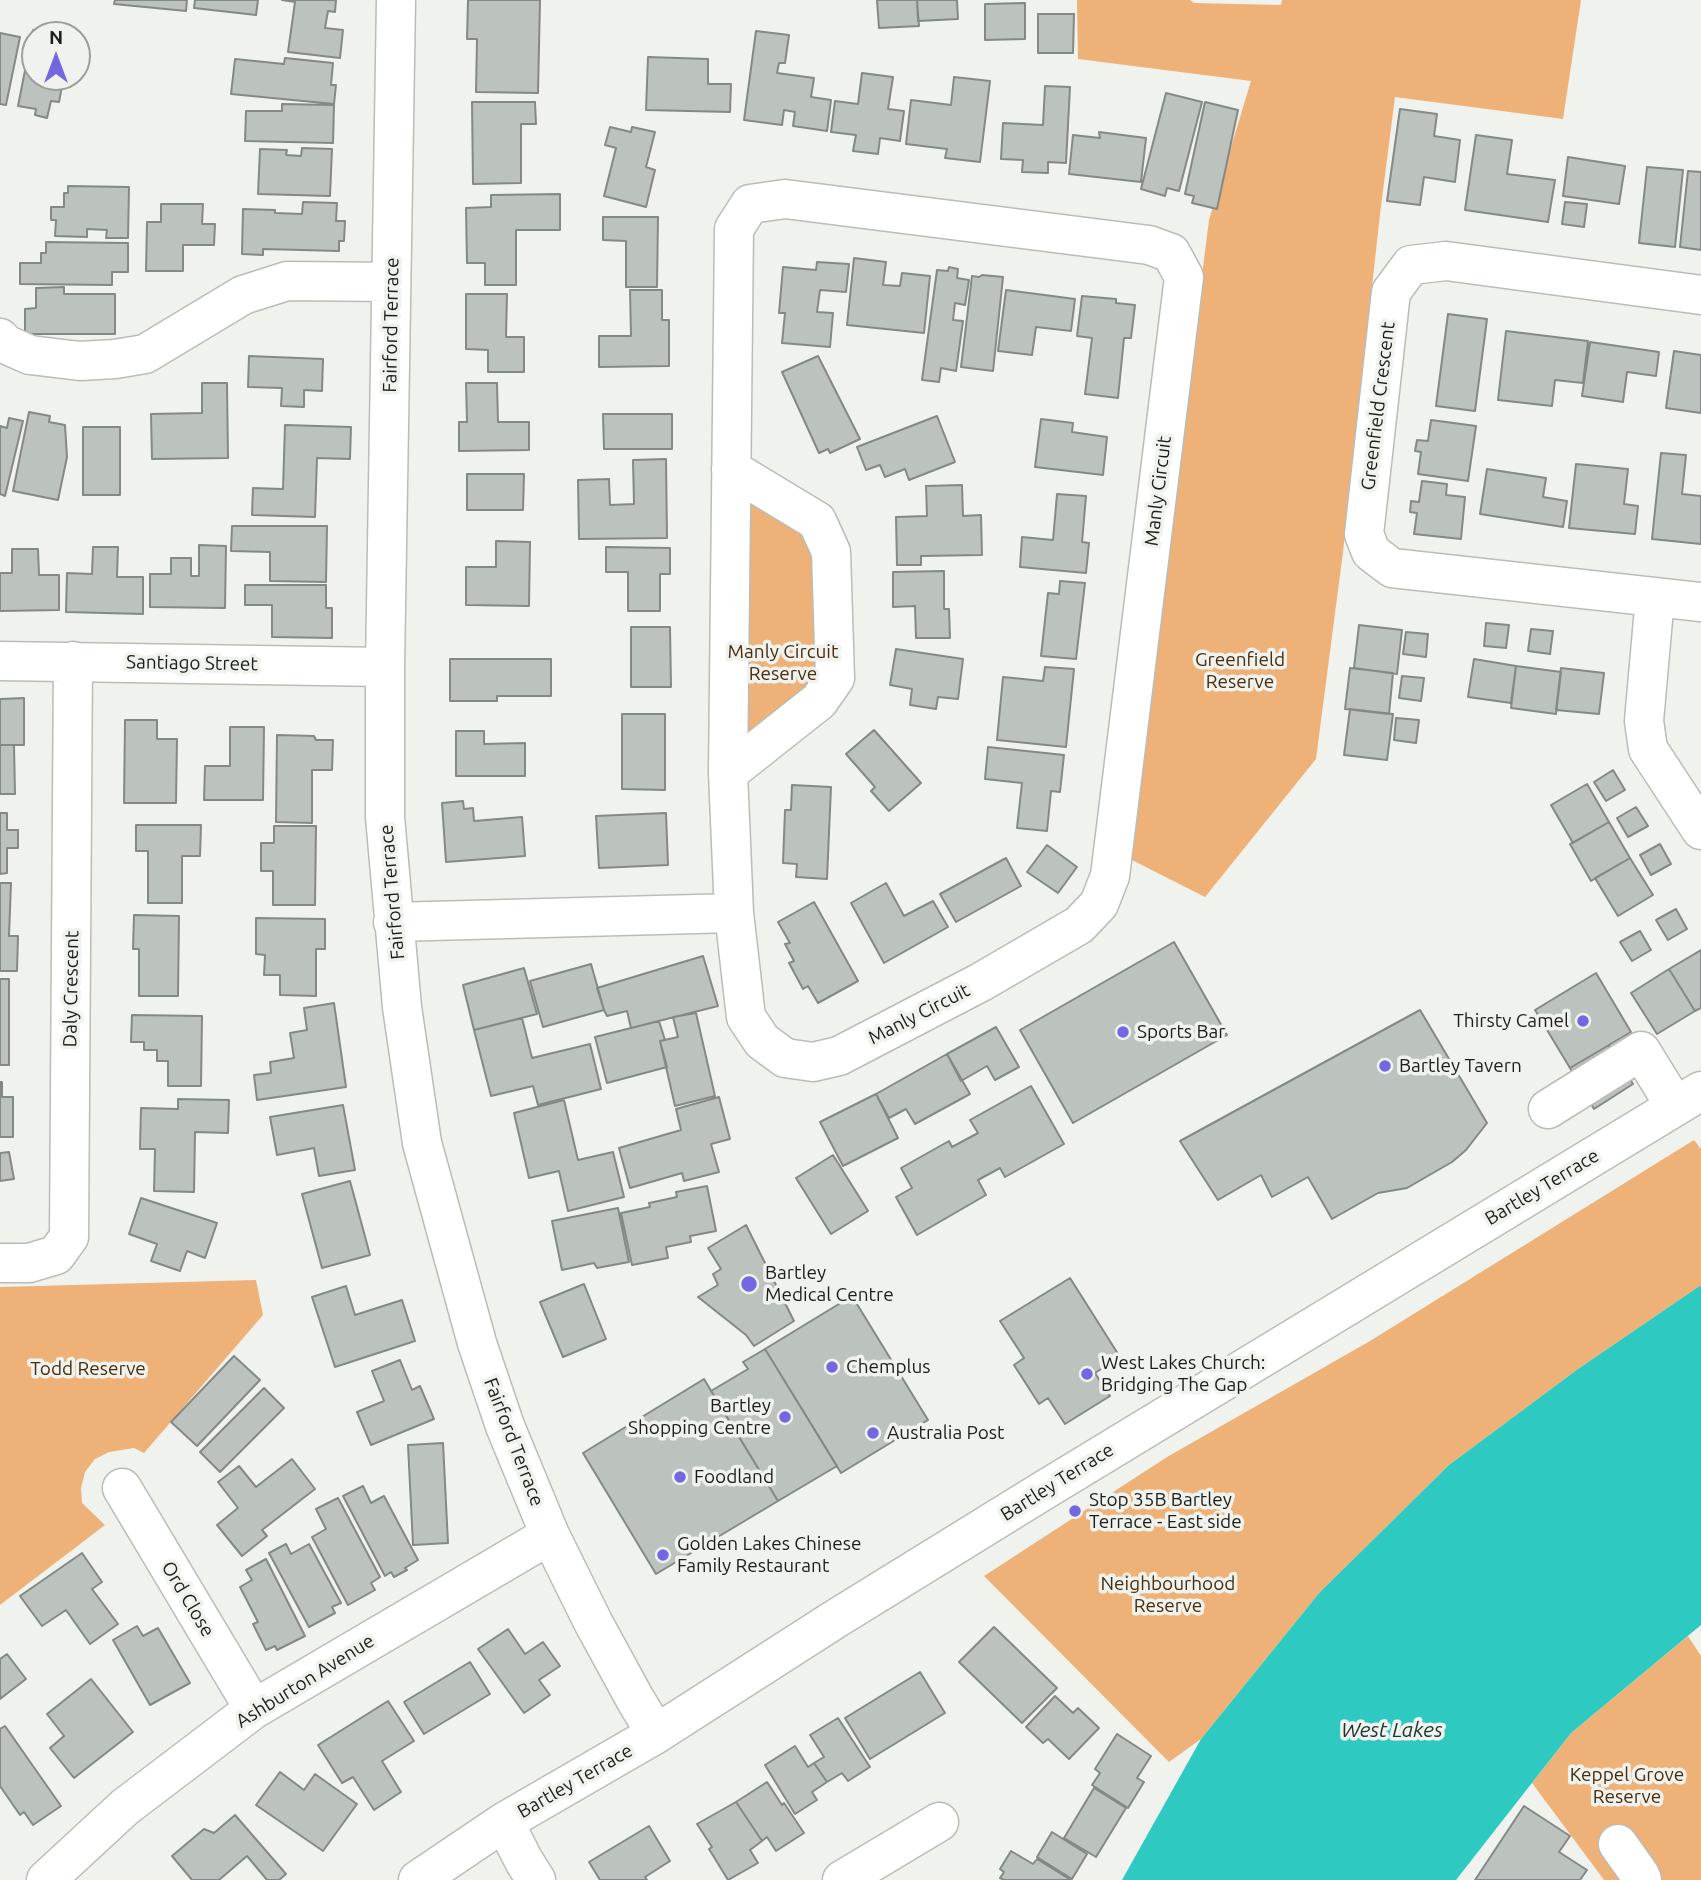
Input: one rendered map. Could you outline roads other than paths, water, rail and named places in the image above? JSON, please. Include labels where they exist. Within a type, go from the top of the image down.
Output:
[{"type":"street","name":"Fairford Terrace","points":[[396,0],[385,667],[386,817],[402,1007],[422,1143],[477,1343],[505,1426],[550,1535],[593,1622],[656,1734]]},
{"type":"street","name":"Manly Circuit","points":[[785,199],[1149,245],[1171,253],[1184,277],[1110,876],[1099,904],[1079,925],[981,982],[839,1056],[813,1062],[785,1058],[762,1041],[746,1017],[734,913],[728,773],[734,229],[750,204],[785,199]]},
{"type":"street","name":"Greenfield Crescent","points":[[1701,295],[1446,261],[1411,265],[1391,292],[1364,534],[1371,552],[1392,568],[1701,603]]},
{"type":"street","points":[[0,338],[5,344],[30,355],[80,361],[115,359],[145,354],[243,295],[287,281],[391,282]]},
{"type":"street","points":[[728,773],[819,701],[835,678],[831,551],[817,521],[731,469]]},
{"type":"street","points":[[1655,597],[1644,721],[1648,749],[1701,830]]},
{"type":"street","name":"Santiago Street","points":[[0,661],[385,667]]},
{"type":"street","name":"Daly Crescent","points":[[0,1263],[29,1263],[56,1255],[69,1237],[73,661]]},
{"type":"street","points":[[393,922],[734,913]]},
{"type":"street","points":[[1548,1109],[1641,1051],[1688,1098]]},
{"type":"street","name":"Bartley Terrace","points":[[418,1880],[504,1822],[656,1734],[836,1618],[1688,1098]]},
{"type":"street","name":"Ord Close","points":[[122,1488],[254,1709]]},
{"type":"street","name":"Ashburton Avenue","points":[[46,1880],[125,1807],[254,1709],[550,1535]]},
{"type":"street","points":[[504,1822],[536,1880]]},
{"type":"street","points":[[842,1880],[939,1822]]},
{"type":"street","points":[[1618,1844],[1642,1880]]},
{"type":"water","name":"West Lakes","points":[[1701,1285],[1701,1625],[1571,1733],[1456,1880],[1122,1880],[1201,1739],[1320,1592],[1449,1465],[1578,1369]]},
{"type":"place","name":"Thirsty Camel","points":[[1583,1021]]},
{"type":"place","name":"Sports Bar","points":[[1123,1032]]},
{"type":"place","name":"Bartley Tavern","points":[[1385,1066]]},
{"type":"place","name":"Bartley Medical Centre","points":[[749,1284]]},
{"type":"place","name":"Chemplus","points":[[832,1367]]},
{"type":"place","name":"West Lakes Church: Bridging The Gap","points":[[1087,1374]]},
{"type":"place","name":"Bartley Shopping Centre","points":[[785,1417]]},
{"type":"place","name":"Australia Post","points":[[873,1433]]},
{"type":"place","name":"Foodland","points":[[680,1477]]},
{"type":"place","name":"Stop 35B Bartley Terrace - East side","points":[[1075,1511]]},
{"type":"place","name":"Golden Lakes Chinese Family Restaurant","points":[[663,1555]]},
{"type":"park label","name":"Manly Circuit Reserve","points":[[783,663]]},
{"type":"park label","name":"Greenfield Reserve","points":[[1240,671]]},
{"type":"park label","name":"Todd Reserve","points":[[88,1369]]},
{"type":"park label","name":"Neighbourhood Reserve","points":[[1168,1595]]},
{"type":"park label","name":"Keppel Grove Reserve","points":[[1627,1786]]}]
